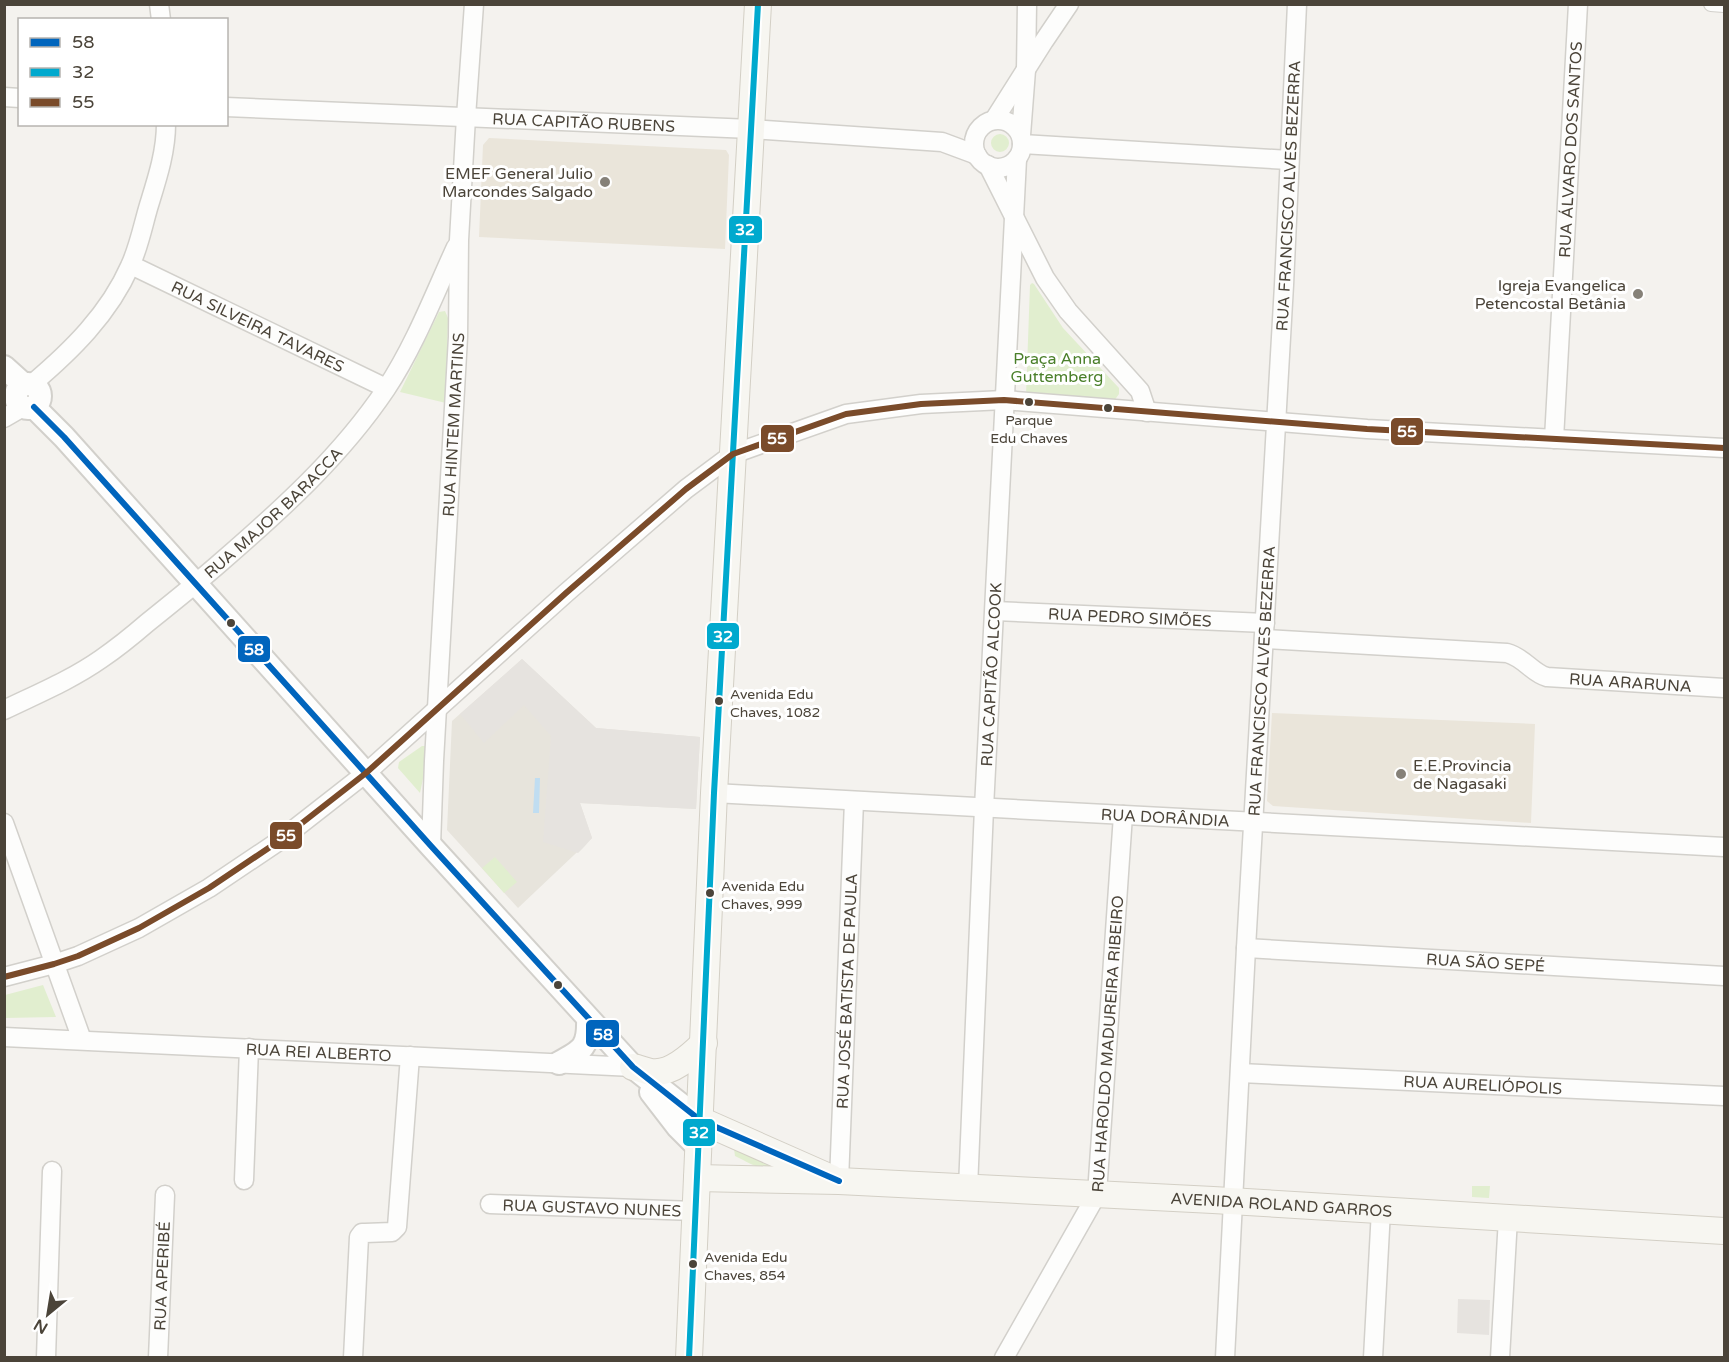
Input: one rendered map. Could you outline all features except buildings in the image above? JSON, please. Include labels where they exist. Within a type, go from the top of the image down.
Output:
[{"type":"main road","points":[[689,1358],[714,793],[758,4]]},
{"type":"main road","points":[[633,1066],[651,1072],[676,1066],[704,1042]]},
{"type":"main road","name":"AVENIDA ROLAND GARROS","points":[[700,1120],[839,1182]]},
{"type":"main road","name":"AVENIDA ROLAND GARROS","points":[[698,1146],[720,1160],[766,1180],[1097,1194],[1725,1231]]},
{"type":"main road","points":[[697,1178],[766,1180]]},
{"type":"street","name":"RUA HINTEM MARTINS","points":[[431,846],[458,337],[459,240],[474,4]]},
{"type":"street","points":[[1027,4],[1026,70],[1015,220],[1045,278],[1062,303],[1140,391],[1147,412]]},
{"type":"street","points":[[987,124],[1004,120],[1017,129],[1020,146],[1011,164],[995,168],[982,160],[974,141],[1026,70],[1069,4]]},
{"type":"street","name":"RUA FRANCISCO ALVES BEZERRA","points":[[1226,1358],[1246,948],[1277,423],[1297,4]]},
{"type":"street","name":"RUA ÁLVARO DOS SANTOS","points":[[1554,439],[1578,4]]},
{"type":"street","points":[[1711,4],[1725,5]]},
{"type":"street","name":"RUA CAPITÃO RUBENS","points":[[228,107],[751,129],[942,142],[982,160]]},
{"type":"street","name":"RUA CAPITÃO RUBENS","points":[[942,142],[987,124]]},
{"type":"street","points":[[22,397],[63,358],[89,329],[113,298],[131,265],[157,179],[166,137],[166,126]]},
{"type":"street","points":[[1020,146],[1289,160]]},
{"type":"street","name":"RUA CAPITÃO ALCOOK","points":[[968,1188],[984,808],[1015,220],[982,160]]},
{"type":"street","name":"RUA MAJOR BARACCA","points":[[4,710],[101,660],[195,585],[309,482],[354,431],[386,388],[413,343],[459,240]]},
{"type":"street","name":"RUA SILVEIRA TAVARES","points":[[131,265],[386,388]]},
{"type":"street","name":"AVENIDA ROLAND GARROS","points":[[4,368],[22,397],[64,437],[195,585],[588,1018],[633,1066],[700,1120]]},
{"type":"street","points":[[4,977],[78,956],[139,928],[209,888],[279,841],[366,773],[686,489],[733,454],[846,414],[921,404],[1004,400],[1277,423],[1725,448]]},
{"type":"street","name":"RUA PEDRO SIMÕES","points":[[995,610],[1507,653],[1523,660],[1536,671]]},
{"type":"street","name":"RUA ARARUNA","points":[[1536,671],[1540,675],[1557,678],[1725,688]]},
{"type":"street","name":"RUA DORÂNDIA","points":[[714,793],[1725,847]]},
{"type":"street","name":"RUA JOSÉ BATISTA DE PAULA","points":[[839,1182],[854,801]]},
{"type":"street","name":"RUA HAROLDO MADUREIRA RIBEIRO","points":[[1004,1358],[1097,1194],[1123,815]]},
{"type":"street","points":[[4,823],[82,1040]]},
{"type":"street","name":"RUA SÃO SEPÉ","points":[[1246,948],[1725,976]]},
{"type":"street","points":[[559,1063],[577,1053],[585,1044],[589,1036],[588,1018]]},
{"type":"street","name":"RUA REI ALBERTO","points":[[4,1037],[633,1066]]},
{"type":"street","points":[[244,1180],[249,1048]]},
{"type":"street","points":[[353,1358],[359,1241],[362,1233],[387,1233],[392,1232],[396,1227],[410,1056]]},
{"type":"street","name":"AVENIDA ROLAND GARROS","points":[[633,1066],[634,1072],[678,1127],[698,1146]]},
{"type":"street","name":"RUA AURELIÓPOLIS","points":[[1240,1072],[1725,1096]]},
{"type":"street","points":[[46,1358],[52,1171]]},
{"type":"street","name":"RUA APERIBÉ","points":[[158,1358],[165,1195]]},
{"type":"street","name":"RUA GUSTAVO NUNES","points":[[490,1204],[695,1211]]},
{"type":"street","points":[[1373,1358],[1381,1210]]},
{"type":"street","points":[[1500,1358],[1508,1218]]},
{"type":"shaded area","name":"EMEF General Julio Marcondes Salgado","points":[[489,138],[726,150],[729,155],[725,249],[479,237],[483,145]]},
{"type":"shaded area","points":[[522,659],[596,728],[700,737],[696,809],[580,803],[592,838],[518,908],[447,830],[452,721]]},
{"type":"shaded area","points":[[522,659],[596,728],[700,737],[696,809],[580,803],[592,838],[584,847],[578,853],[543,842],[551,736],[524,705],[484,743],[460,714]]},
{"type":"shaded area","name":"E.E.Provincia de Nagasaki","points":[[1272,713],[1535,724],[1531,823],[1273,806],[1267,801]]},
{"type":"shaded area","points":[[1458,1299],[1490,1300],[1489,1335],[1457,1333]]},
{"type":"green space","points":[[996,134],[1004,134],[1009,139],[1007,150],[996,152],[991,147],[991,139]]},
{"type":"green space","name":"Praça Anna Guttemberg","points":[[1032,283],[1063,328],[1119,388],[1119,394],[1114,401],[1026,395],[1030,285]]},
{"type":"green space","points":[[445,311],[448,318],[446,403],[400,392],[439,312]]},
{"type":"green space","points":[[422,746],[426,746],[429,750],[420,793],[398,768],[399,762]]},
{"type":"green space","points":[[495,857],[517,882],[504,893],[482,868]]},
{"type":"green space","points":[[43,985],[56,1017],[5,1018],[5,995]]},
{"type":"green space","points":[[734,1149],[777,1167],[755,1166],[735,1156]]},
{"type":"green space","points":[[1472,1186],[1490,1186],[1489,1198],[1472,1197]]},
{"type":"water","points":[[535,778],[540,778],[539,813],[533,813]]},
{"type":"transit line","name":"32","points":[[689,1358],[714,793],[758,4]]},
{"type":"transit line","name":"55","points":[[4,977],[78,956],[139,928],[209,888],[279,841],[366,773],[566,593],[686,489],[733,454],[846,414],[921,404],[1004,400],[1367,429],[1724,448]]},
{"type":"transit line","name":"58","points":[[34,407],[64,437],[633,1067],[700,1120],[839,1181]]},
{"type":"place","name":"EMEF General Julio Marcondes Salgado","points":[[605,182]]},
{"type":"place","name":"Igreja Evangelica Petencostal Betânia","points":[[1638,294]]},
{"type":"place","name":"Parque Edu Chaves","points":[[1029,402]]},
{"type":"place","name":"Avenida Edu Chaves, 1082","points":[[719,701]]},
{"type":"place","name":"E.E.Provincia de Nagasaki","points":[[1401,774]]},
{"type":"place","name":"Avenida Edu Chaves, 999","points":[[710,893]]},
{"type":"place","name":"Avenida Edu Chaves, 854","points":[[693,1264]]}]
